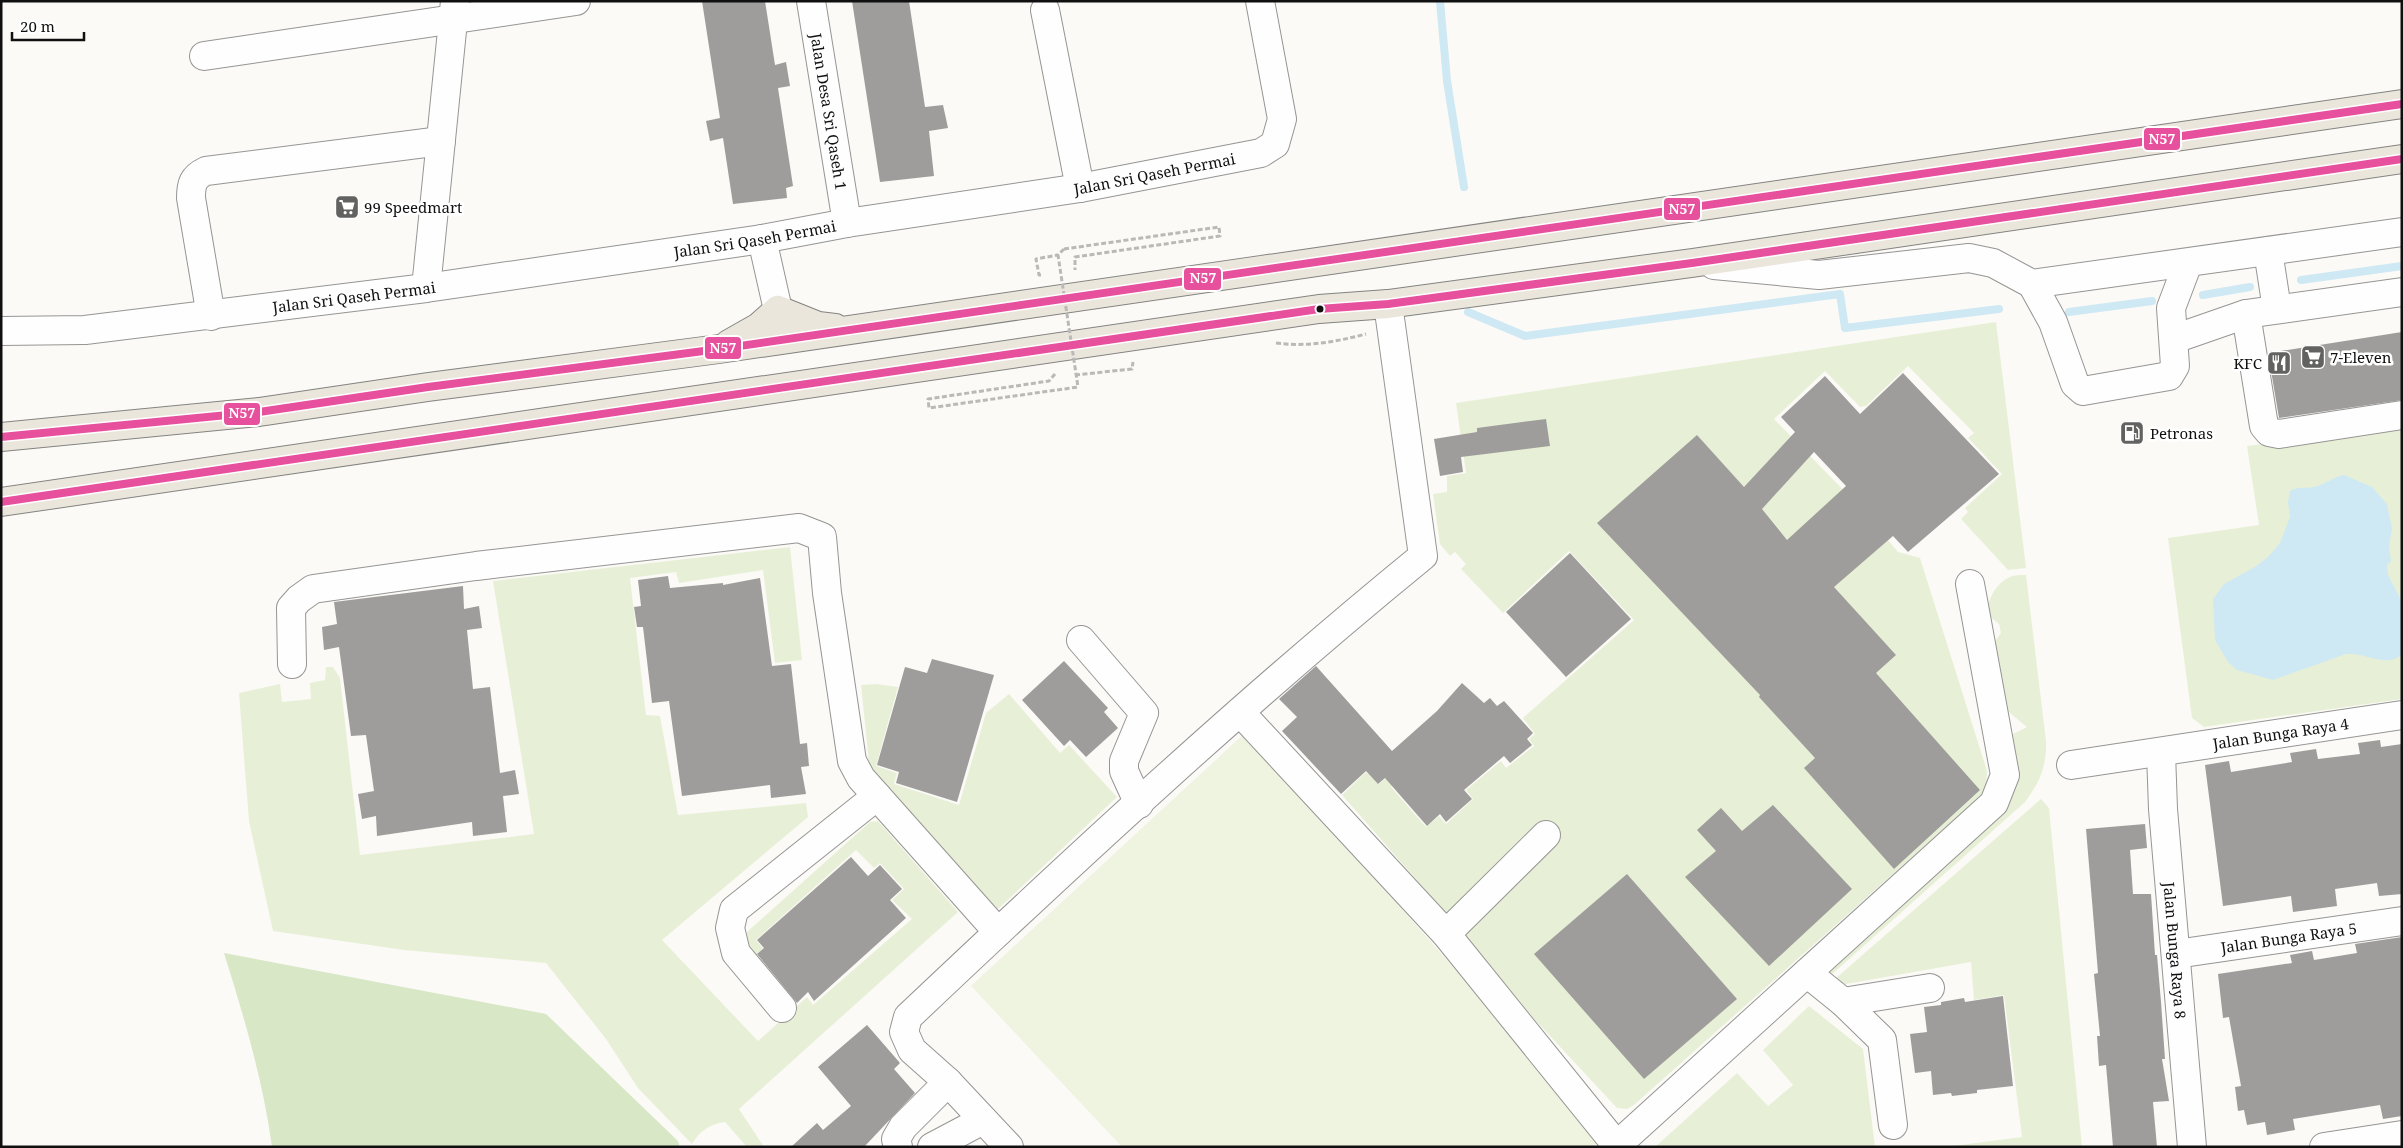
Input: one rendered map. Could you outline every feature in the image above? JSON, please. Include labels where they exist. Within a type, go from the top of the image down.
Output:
[{"type":"main road","points":[[1,437],[144,425],[259,412],[428,387],[720,350],[2402,104]]},
{"type":"main road","points":[[1,502],[1309,311],[1388,304],[1692,263],[2402,159]]},
{"type":"main road","points":[[720,350],[759,327],[778,310],[818,326],[856,330]]},
{"type":"main road","points":[[1,455],[144,425]]},
{"type":"main road","points":[[1,513],[159,480]]},
{"type":"street","points":[[204,56],[454,10],[576,1]]},
{"type":"street","name":"Jalan Desa Sri Qaseh 1","points":[[811,1],[847,223]]},
{"type":"street","name":"Jalan Sri Qaseh Permai","points":[[1,331],[85,330],[212,316],[426,288],[762,239],[847,223],[1080,188],[1261,153],[1275,144],[1282,119],[1260,1]]},
{"type":"street","points":[[426,288],[454,10]]},
{"type":"street","points":[[1045,10],[1080,188]]},
{"type":"street","points":[[212,316],[191,198],[191,185],[196,175],[206,171],[441,141]]},
{"type":"street","points":[[2032,284],[2402,232]]},
{"type":"street","points":[[762,239],[778,310]]},
{"type":"street","points":[[2268,251],[2278,309]]},
{"type":"street","points":[[1692,263],[1819,275],[1969,258],[1993,263],[2032,284],[2053,322],[2074,384],[2084,391],[2168,376],[2175,366],[2171,308],[2188,263]]},
{"type":"street","points":[[2174,339],[2246,314],[2402,292]]},
{"type":"street","points":[[1009,1147],[948,1082],[912,1050],[904,1032],[908,1017],[998,932],[1240,712],[1422,556],[1388,304]]},
{"type":"street","points":[[2246,314],[2264,426],[2270,432],[2279,434],[2402,415]]},
{"type":"street","points":[[292,664],[291,608],[299,599],[313,589],[476,566],[799,528],[822,537],[827,594],[852,761],[861,778],[998,932]]},
{"type":"street","points":[[1240,712],[1446,934],[1616,1146],[1781,994],[1807,973],[1994,803],[2005,775],[1970,584]]},
{"type":"street","points":[[1081,640],[1144,713],[1124,761],[1124,771],[1139,804]]},
{"type":"street","name":"Jalan Bunga Raya 4","points":[[2071,765],[2161,753],[2402,715]]},
{"type":"street","name":"Jalan Bunga Raya 8","points":[[2161,753],[2163,809],[2192,1147]]},
{"type":"street","points":[[782,1008],[736,953],[730,928],[734,910],[877,796]]},
{"type":"street","points":[[1446,934],[1546,835]]},
{"type":"street","name":"Jalan Bunga Raya 5","points":[[2176,954],[2402,921]]},
{"type":"street","points":[[1807,973],[1843,1002],[1882,1040],[1893,1125]]},
{"type":"street","points":[[1843,1002],[1930,988]]},
{"type":"street","points":[[898,1147],[896,1139],[903,1127],[948,1082]]},
{"type":"street","points":[[932,1147],[983,1120]]},
{"type":"street","points":[[2324,1147],[2370,1143],[2402,1135]]},
{"type":"path","points":[[1048,274],[1039,275],[1036,259],[1058,255],[1064,249],[1219,227],[1220,236],[1075,257],[1076,270],[1058,272]]},
{"type":"path","points":[[1056,372],[1049,380],[928,399],[930,408],[1078,387],[1058,255]]},
{"type":"path","points":[[1075,374],[1132,369],[1134,354]]},
{"type":"green space","points":[[1996,322],[2026,568],[2008,570],[1961,519],[1968,512],[1965,508],[2002,474],[1968,438],[1974,433],[1908,366],[1866,406],[1860,407],[1825,371],[1774,419],[1858,505],[1898,552],[1920,558],[1987,771],[1986,791],[1634,1105],[1627,1109],[1617,1108],[1470,950],[1465,935],[1342,795],[1366,772],[1379,784],[1397,768],[1404,775],[1391,787],[1426,827],[1439,816],[1446,824],[1473,799],[1466,790],[1501,761],[1506,768],[1534,746],[1529,739],[1535,734],[1523,718],[1634,620],[1569,551],[1503,613],[1461,569],[1466,564],[1455,552],[1450,556],[1440,544],[1433,494],[1447,492],[1447,476],[1466,473],[1456,403]]},
{"type":"green space","points":[[2402,427],[2402,699],[2204,727],[2192,718],[2168,538],[2259,525],[2247,446]]},
{"type":"green space","points":[[790,547],[802,660],[775,663],[763,570],[679,583],[676,572],[630,578],[646,715],[660,716],[678,815],[806,803],[808,817],[662,940],[758,1041],[807,997],[813,1005],[912,919],[892,900],[904,889],[880,863],[874,868],[856,850],[756,940],[763,948],[755,956],[748,949],[747,932],[870,822],[878,821],[958,912],[739,1109],[764,1147],[747,1147],[725,1122],[714,1124],[706,1129],[698,1135],[692,1144],[638,1088],[606,1039],[546,963],[404,950],[273,931],[249,821],[239,693],[280,684],[282,702],[311,699],[310,683],[325,680],[326,667],[333,667],[340,678],[360,855],[534,834],[493,581]]},
{"type":"green space","points":[[2026,575],[2046,741],[2044,766],[2035,788],[2025,802],[1830,976],[1827,971],[2014,782],[2017,758],[2007,737],[2027,727],[2004,708],[1993,644],[2001,633],[1999,624],[1988,615],[1988,610],[1990,598],[2000,584],[2012,576]]},
{"type":"green space","points":[[876,684],[898,687],[876,766],[897,773],[894,784],[959,805],[986,713],[1009,694],[1060,753],[1069,745],[1117,797],[998,909],[993,910],[870,772],[861,685]]},
{"type":"green space","points":[[1246,732],[1603,1137],[1592,1147],[1122,1147],[971,986]]},
{"type":"green space","points":[[2041,799],[2049,808],[2082,1147],[1945,1147],[2022,1137],[2004,995],[1974,1000],[1971,962],[1846,984],[1840,984],[1835,979]]},
{"type":"green space","points":[[224,953],[546,1014],[678,1141],[680,1147],[272,1147],[264,1097],[246,1025]]},
{"type":"green space","points":[[1809,1006],[1863,1049],[1875,1147],[1655,1147],[1737,1073],[1768,1106],[1793,1085],[1763,1050]]},
{"type":"water","points":[[2344,475],[2372,487],[2387,504],[2392,528],[2389,546],[2391,561],[2387,565],[2388,575],[2402,602],[2402,654],[2390,660],[2383,660],[2346,654],[2273,680],[2237,670],[2228,662],[2215,640],[2213,599],[2224,584],[2255,567],[2268,557],[2280,543],[2290,517],[2288,502],[2290,491],[2318,486]]},
{"type":"building","points":[[702,1],[765,1],[775,65],[786,62],[790,86],[778,88],[793,186],[786,188],[787,198],[733,204],[723,138],[710,141],[706,121],[720,118]]},
{"type":"building","points":[[852,1],[909,1],[925,107],[943,105],[948,128],[929,131],[934,176],[880,182]]},
{"type":"building","points":[[2402,332],[2402,400],[2279,418],[2268,353]]},
{"type":"building","points":[[1903,373],[1999,474],[1908,552],[1893,536],[1834,587],[1896,655],[1876,673],[1980,790],[1894,869],[1804,768],[1815,758],[1759,697],[1760,695],[1597,523],[1697,435],[1744,487],[1795,432],[1781,417],[1825,376],[1860,414]],"holes":[[[1814,452],[1846,486],[1787,540],[1762,509]]]},
{"type":"building","points":[[1546,419],[1550,446],[1461,457],[1463,472],[1440,476],[1434,439],[1477,432],[1477,428]]},
{"type":"building","points":[[1570,553],[1631,619],[1566,677],[1506,612]]},
{"type":"building","points":[[668,576],[670,588],[723,583],[723,585],[760,578],[772,666],[791,664],[800,744],[807,743],[809,766],[801,767],[806,794],[771,798],[770,785],[682,796],[669,701],[652,703],[643,627],[637,627],[634,607],[641,606],[638,580]]},
{"type":"building","points":[[463,586],[464,609],[479,606],[482,628],[467,630],[473,689],[490,687],[500,773],[515,770],[519,794],[503,796],[507,832],[473,836],[472,822],[377,836],[376,816],[362,819],[358,794],[374,791],[366,735],[351,736],[339,647],[324,650],[322,627],[337,624],[334,602]]},
{"type":"building","points":[[932,659],[994,675],[957,802],[896,783],[899,772],[877,765],[905,667],[927,673]]},
{"type":"building","points":[[1064,661],[1108,708],[1104,712],[1118,728],[1086,757],[1070,740],[1064,746],[1022,700]]},
{"type":"building","points":[[1316,666],[1392,751],[1437,711],[1462,683],[1484,703],[1490,698],[1497,706],[1504,701],[1533,733],[1527,739],[1532,745],[1510,763],[1504,756],[1464,790],[1472,799],[1446,822],[1440,814],[1427,826],[1385,778],[1378,784],[1366,771],[1341,794],[1282,731],[1297,717],[1279,699]]},
{"type":"building","points":[[2380,740],[2381,747],[2402,744],[2402,894],[2379,896],[2377,883],[2335,889],[2337,906],[2293,912],[2291,896],[2223,906],[2205,765],[2229,761],[2231,772],[2292,762],[2290,753],[2316,749],[2318,759],[2360,754],[2358,743]]},
{"type":"building","points":[[1773,805],[1852,889],[1769,966],[1685,877],[1716,851],[1697,830],[1721,808],[1742,831]]},
{"type":"building","points":[[2145,824],[2147,848],[2130,850],[2133,894],[2151,894],[2165,1059],[2162,1059],[2169,1101],[2153,1102],[2157,1147],[2113,1147],[2106,1065],[2099,1066],[2097,1036],[2100,1036],[2094,974],[2098,973],[2086,829]]},
{"type":"building","points":[[851,857],[868,876],[880,865],[902,889],[890,900],[906,918],[814,1001],[808,992],[797,1003],[757,954],[764,948],[757,940]]},
{"type":"building","points":[[1627,874],[1737,999],[1644,1079],[1534,954]]},
{"type":"building","points":[[2402,937],[2402,1116],[2383,1119],[2380,1105],[2293,1119],[2295,1130],[2267,1135],[2265,1122],[2247,1125],[2244,1110],[2238,1111],[2235,1087],[2241,1086],[2229,1017],[2223,1018],[2218,974],[2292,963],[2290,955],[2312,951],[2314,960],[2357,953],[2355,944]]},
{"type":"building","points":[[2003,996],[2013,1086],[1977,1090],[1977,1093],[1952,1096],[1951,1093],[1933,1095],[1931,1071],[1915,1073],[1910,1034],[1927,1032],[1924,1007],[1941,1005],[1941,1002],[1964,998],[1965,1002]]},
{"type":"building","points":[[867,1025],[900,1063],[894,1069],[915,1093],[864,1147],[791,1147],[817,1123],[823,1130],[851,1106],[818,1067]]},
{"type":"waterway","points":[[1440,1],[1447,81],[1464,187]]},
{"type":"waterway","points":[[2301,280],[2402,266]]},
{"type":"waterway","points":[[2203,295],[2250,287]]},
{"type":"waterway","points":[[1468,312],[1525,336],[1840,294],[1845,328],[1999,309]]},
{"type":"waterway","points":[[2069,312],[2152,301]]},
{"type":"transit line","name":"N57","points":[[1,437],[259,412],[428,387],[719,349],[2402,104]]},
{"type":"transit line","name":"N57","points":[[1,502],[1319,309],[1388,304],[1692,263],[2402,159]]},
{"type":"place","name":"99 Speedmart","points":[[347,207]]},
{"type":"place","name":"7-Eleven","points":[[2313,357]]},
{"type":"place","name":"KFC","points":[[2279,363]]},
{"type":"place","name":"Petronas","points":[[2132,433]]}]
